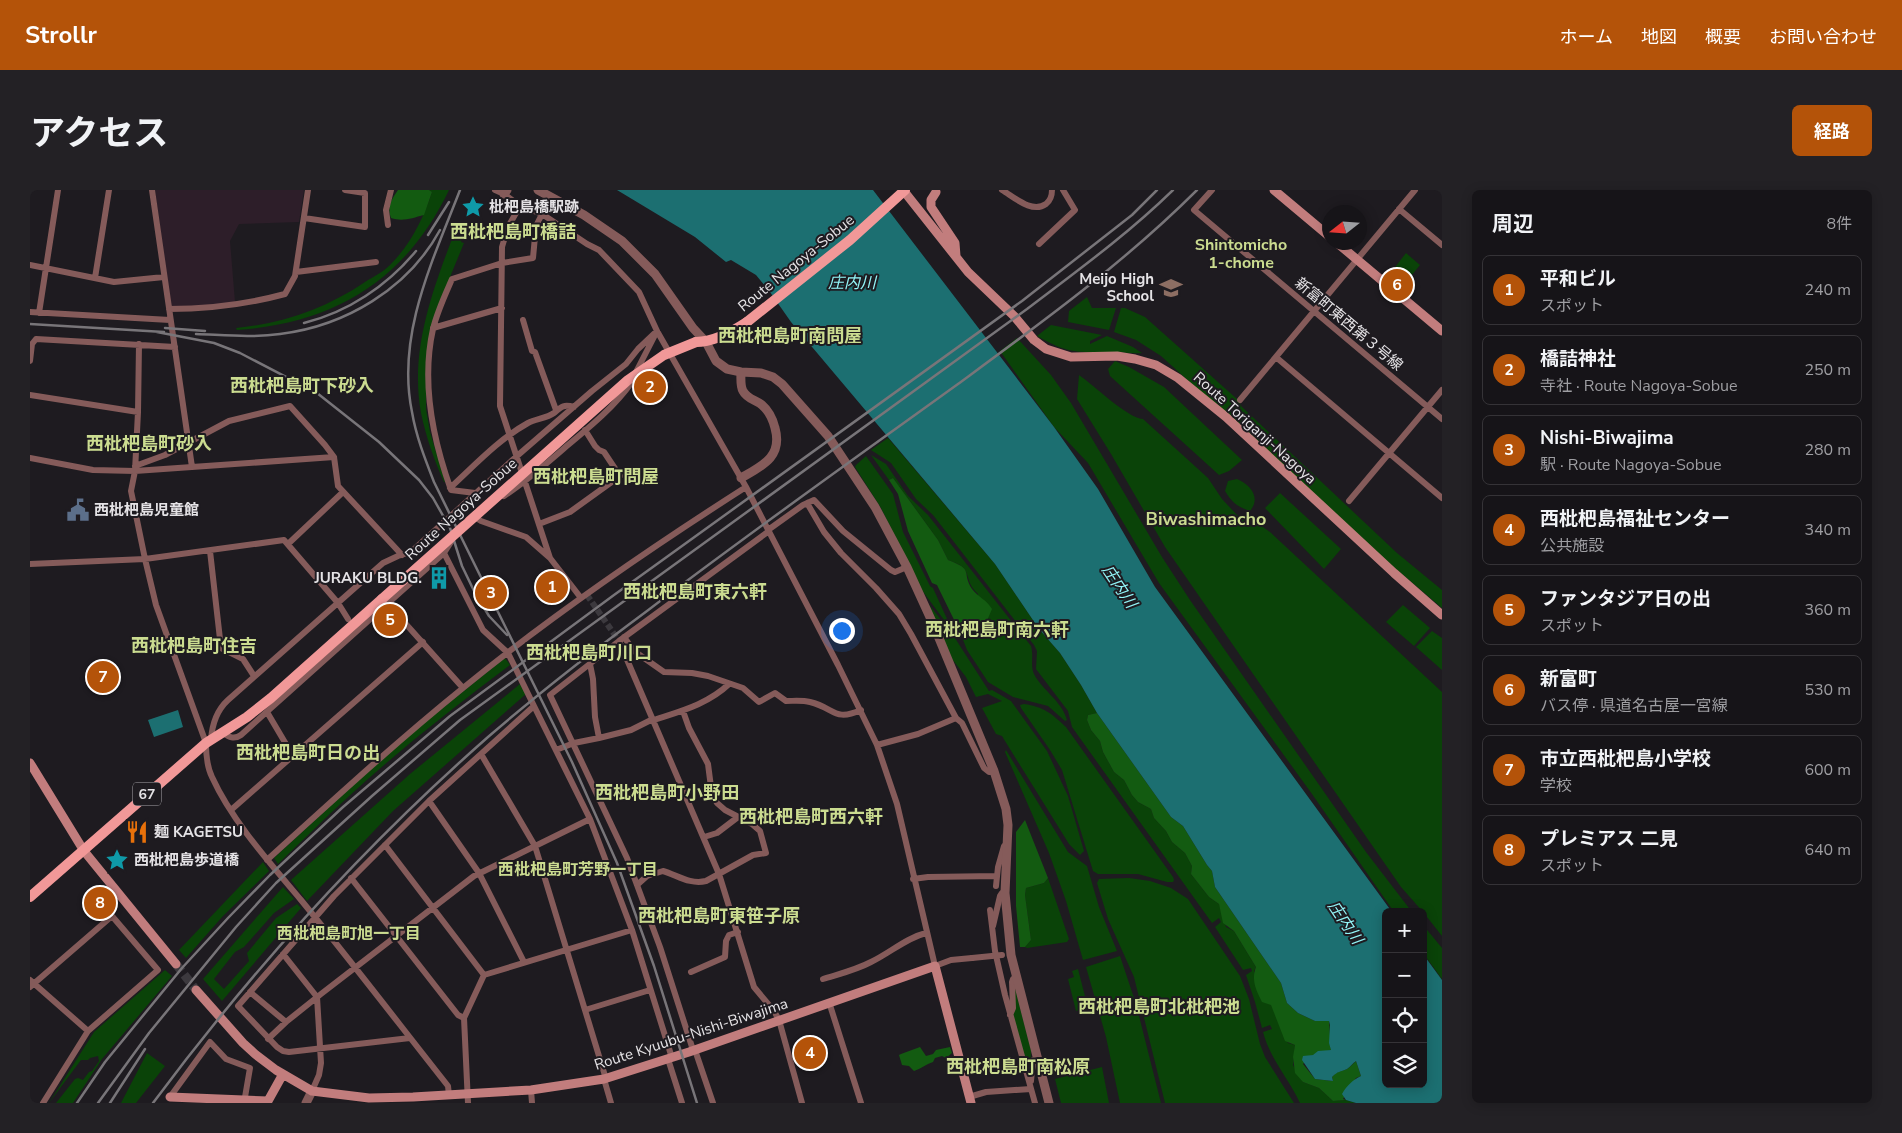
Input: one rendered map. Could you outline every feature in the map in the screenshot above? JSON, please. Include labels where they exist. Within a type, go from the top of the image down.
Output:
[{"type":"main road","name":"Route Nagoya-Sobue","points":[[30,898],[208,742],[271,698],[385,601],[628,380],[664,355],[734,330],[747,322],[850,240],[904,190]]},
{"type":"main road","name":"Route Toriganji-Nagoya","points":[[904,190],[968,272],[1014,316],[1034,340],[1046,349],[1070,357],[1118,356],[1135,359],[1156,365],[1178,378],[1226,417],[1442,615]]},
{"type":"main road","points":[[1274,190],[1322,230]]},
{"type":"main road","points":[[938,191],[931,200],[931,207],[954,243],[956,256]]},
{"type":"main road","points":[[1345,250],[1442,331]]},
{"type":"main road","points":[[31,766],[84,851],[176,964]]},
{"type":"main road","points":[[935,966],[970,1100]]},
{"type":"main road","name":"Route Kyuubu-Nishi-Biwajima","points":[[196,990],[255,1054],[283,1074],[312,1091],[369,1101],[413,1100],[449,1095],[468,1098],[605,1079],[935,966]]},
{"type":"main road","points":[[170,1097],[244,1102],[268,1101],[283,1074]]},
{"type":"street","points":[[39,313],[58,190]]},
{"type":"street","points":[[95,278],[109,190]]},
{"type":"street","points":[[152,190],[192,467]]},
{"type":"street","points":[[169,309],[186,309],[263,300],[285,294],[296,272],[308,190]]},
{"type":"street","points":[[304,218],[365,227],[365,193],[345,190]]},
{"type":"street","points":[[388,225],[386,210],[390,190]]},
{"type":"street","points":[[538,190],[584,215],[622,241],[655,274],[716,361],[727,368],[741,372],[760,373],[773,377],[782,384],[828,436],[875,507],[907,567],[934,626],[994,772],[1006,808],[1008,825],[1005,893],[1006,955],[1017,978],[1050,1103]]},
{"type":"street","points":[[1002,190],[1026,205],[1035,207],[1043,206],[1048,201],[1052,196],[1052,190]]},
{"type":"street","points":[[1039,244],[1075,210],[1063,190]]},
{"type":"street","name":"新富町東西第３号線","points":[[1212,190],[1194,210],[1442,418]]},
{"type":"street","points":[[1240,400],[1277,358],[1415,190]]},
{"type":"street","points":[[502,191],[520,206],[542,214],[599,250],[639,292],[657,332],[746,486],[878,746],[897,804],[913,879],[935,966],[951,960],[1006,955]]},
{"type":"street","points":[[520,206],[508,228],[502,247],[500,406],[550,558]]},
{"type":"street","points":[[1399,209],[1442,245]]},
{"type":"street","points":[[476,493],[451,490],[442,466],[429,396],[429,354],[433,328],[452,279],[502,263],[533,258],[536,226],[542,214]]},
{"type":"street","points":[[296,272],[376,262]]},
{"type":"street","points":[[30,265],[114,282],[164,277]]},
{"type":"street","points":[[433,328],[502,308]]},
{"type":"street","points":[[30,312],[170,320]]},
{"type":"street","points":[[523,320],[532,351],[556,410]]},
{"type":"street","points":[[449,1095],[448,1086],[267,860],[231,810],[212,776],[206,754],[208,742],[222,705],[382,563],[411,552],[517,456],[626,364],[638,349],[657,332]]},
{"type":"street","points":[[223,732],[231,738],[237,738],[356,632],[385,601],[444,553],[453,539],[476,518],[524,482],[585,430],[611,406],[631,383],[657,332]]},
{"type":"street","points":[[30,361],[31,344],[36,338],[175,347]]},
{"type":"street","points":[[139,344],[138,412],[132,491],[156,605],[208,742]]},
{"type":"street","points":[[1277,358],[1442,498]]},
{"type":"street","points":[[741,372],[743,392],[767,409],[774,424],[778,440],[776,449],[766,462],[741,478]]},
{"type":"street","points":[[1349,501],[1442,390]]},
{"type":"street","points":[[30,395],[138,412]]},
{"type":"street","points":[[450,488],[492,449],[528,423],[554,413],[566,405],[574,407]]},
{"type":"street","points":[[135,469],[229,421],[290,406],[334,457],[338,486],[402,555]]},
{"type":"street","points":[[539,524],[570,512],[620,476],[604,452],[595,446],[585,430]]},
{"type":"street","points":[[30,458],[93,470],[192,467],[334,457]]},
{"type":"street","points":[[267,860],[333,800],[463,688],[581,598],[746,486]]},
{"type":"street","points":[[288,544],[343,492]]},
{"type":"street","points":[[713,1103],[637,885],[610,820],[550,695],[622,639],[807,503],[814,500],[843,531],[891,570],[895,572],[907,567]]},
{"type":"street","points":[[807,503],[824,532],[841,553],[899,614],[956,718],[962,723],[984,768],[989,772],[994,772]]},
{"type":"street","points":[[476,518],[526,538],[550,558],[581,598]]},
{"type":"street","points":[[30,564],[145,559],[284,540],[338,603],[348,619]]},
{"type":"street","points":[[210,551],[221,648],[243,659],[254,676]]},
{"type":"street","points":[[444,553],[483,630],[508,653],[590,819],[632,930],[682,1103]]},
{"type":"street","points":[[385,601],[463,688]]},
{"type":"street","points":[[622,639],[634,651],[664,672],[692,673],[708,676],[743,688],[759,702],[775,693],[786,701],[803,700],[812,702],[840,716],[848,716],[861,710]]},
{"type":"street","points":[[622,639],[719,874],[754,987],[774,1010],[779,1020],[802,1103]]},
{"type":"street","points":[[231,810],[423,642]]},
{"type":"street","points":[[590,664],[593,679],[595,717],[600,738]]},
{"type":"street","points":[[556,750],[574,743],[630,730],[683,711],[716,696],[729,684]]},
{"type":"street","points":[[410,1038],[321,1049],[283,1051],[268,1039],[238,1006],[314,917],[351,878],[429,801],[534,706]]},
{"type":"street","points":[[637,885],[647,876],[662,871],[683,880],[698,883],[719,874],[753,855],[766,853],[760,831],[752,824],[717,803],[712,795],[708,764],[689,728],[683,711]]},
{"type":"street","points":[[267,712],[293,756]]},
{"type":"street","points":[[878,746],[918,734],[956,718]]},
{"type":"street","points":[[481,754],[535,846],[611,1103]]},
{"type":"street","points":[[429,801],[479,873],[524,962]]},
{"type":"street","points":[[704,837],[717,833],[738,817]]},
{"type":"street","points":[[268,1039],[317,997],[479,873],[590,819]]},
{"type":"street","points":[[385,845],[484,975]]},
{"type":"street","points":[[996,886],[1001,852],[1004,846],[1007,846]]},
{"type":"street","points":[[913,879],[997,876]]},
{"type":"street","points":[[351,878],[458,1015],[464,1018]]},
{"type":"street","points":[[992,926],[996,920],[1000,896],[1005,893]]},
{"type":"street","points":[[990,910],[996,951],[1010,1015],[1035,1103]]},
{"type":"street","points":[[43,1103],[88,1031],[158,970],[112,916],[31,983],[88,1031]]},
{"type":"street","points":[[468,1098],[464,1018],[484,975],[632,930]]},
{"type":"street","points":[[691,972],[725,958],[726,941],[729,935],[738,932]]},
{"type":"street","points":[[823,979],[870,963],[909,938],[926,932]]},
{"type":"street","points":[[283,954],[317,997],[321,1049],[319,1075],[306,1103]]},
{"type":"street","points":[[1010,1015],[1013,1008],[1012,982],[1013,979],[1017,978]]},
{"type":"street","points":[[585,1010],[650,990]]},
{"type":"street","points":[[250,992],[286,1022]]},
{"type":"street","points":[[829,1002],[861,1103]]},
{"type":"street","points":[[170,1097],[210,1042],[226,1059],[250,1068],[244,1102]]},
{"type":"street","points":[[1031,1086],[1034,1060],[1038,1058]]},
{"type":"street","points":[[970,1100],[986,1092],[1031,1086]]},
{"type":"street","points":[[531,1090],[532,1103]]},
{"type":"shaded area","points":[[155,190],[304,190],[299,222],[239,224],[230,241],[235,302],[185,308],[171,307]]},
{"type":"green space","points":[[398,190],[429,190],[432,192],[424,215],[404,220],[391,218],[390,204]]},
{"type":"green space","points":[[429,190],[449,190],[432,222],[412,249],[389,272],[364,291],[336,306],[305,318],[272,326],[237,330],[236,328],[271,323],[319,307],[350,292],[384,270],[404,249],[416,231],[432,192]]},
{"type":"green space","points":[[458,223],[467,227],[461,242],[464,243],[441,299],[426,380],[426,409],[430,432],[444,482],[425,431],[421,413],[418,364],[426,316]]},
{"type":"green space","points":[[1406,253],[1420,265],[1403,286],[1389,275]]},
{"type":"green space","points":[[1087,297],[1092,308],[1116,308],[1109,330],[1068,322],[1069,311]]},
{"type":"green space","points":[[1121,308],[1145,317],[1237,399],[1242,407],[1397,553],[1442,590],[1442,608],[1396,569],[1161,356],[1136,340],[1114,332]]},
{"type":"green space","points":[[1051,325],[1102,335],[1090,341],[1090,344],[1107,336],[1142,353],[1083,352],[1058,347],[1037,336]]},
{"type":"green space","points":[[1017,338],[1051,375],[1071,403],[1162,557],[1190,600],[1366,852],[1409,908],[1391,908],[1312,794],[1159,583],[1088,463],[1054,427],[1000,351]]},
{"type":"green space","points":[[1115,361],[1164,387],[1242,460],[1229,471],[1219,475],[1110,376],[1108,369]]},
{"type":"green space","points":[[1079,375],[1128,413],[1143,419],[1208,478],[1222,499],[1238,516],[1257,523],[1270,532],[1442,692],[1442,936],[1427,917],[1427,908],[1419,908],[1401,887],[1165,547],[1077,399]]},
{"type":"green space","points":[[888,438],[995,564],[1039,629],[1060,653],[1081,685],[1097,713],[1088,715],[1087,720],[1091,730],[1100,741],[1103,752],[1114,772],[1124,780],[1138,802],[1151,809],[1154,818],[1166,831],[1172,842],[1185,853],[1192,866],[1191,874],[1209,897],[1219,904],[1226,927],[1234,931],[1256,967],[1254,971],[1267,1002],[1271,1004],[1288,1043],[1295,1045],[1293,1065],[1303,1082],[1319,1088],[1333,1101],[1346,1100],[1356,1103],[1300,1103],[1266,1042],[1263,1032],[1272,1029],[1270,1025],[1262,1028],[1246,975],[1252,971],[1251,968],[1243,970],[1215,927],[1221,922],[1219,918],[1212,923],[1072,727],[1068,711],[1036,669],[1037,651],[1034,645],[933,515],[916,499],[891,463],[871,450]]},
{"type":"green space","points":[[871,455],[886,464],[908,496],[928,515],[1031,646],[1034,674],[1061,707],[1067,720],[1065,721],[1048,706],[1013,697],[988,682],[967,650],[960,632],[965,632],[978,622],[978,594],[970,583],[965,570],[957,563],[948,560],[938,540],[893,478],[889,480]]},
{"type":"green space","points":[[866,456],[893,494],[903,532],[930,586],[933,588],[953,632],[921,589],[881,508],[855,467]]},
{"type":"green space","points":[[893,478],[938,540],[948,560],[965,569],[972,589],[992,609],[986,623],[977,624],[966,631],[960,632],[937,585],[932,583],[908,531],[898,494],[889,480]]},
{"type":"green space","points":[[1237,479],[1253,492],[1255,501],[1250,511],[1236,504],[1225,491],[1228,481]]},
{"type":"green space","points":[[1280,493],[1341,549],[1324,569],[1265,508]]},
{"type":"green space","points":[[927,602],[953,635],[989,691],[992,690],[1011,701],[1047,751],[1068,796],[1084,851],[1080,855],[1069,844],[1002,736],[996,734],[982,708],[1002,701],[988,694],[976,697],[966,677],[952,659]]},
{"type":"green space","points":[[1403,605],[1430,628],[1414,646],[1386,622]]},
{"type":"green space","points":[[1432,631],[1442,638],[1442,670],[1416,647]]},
{"type":"green space","points":[[505,658],[510,665],[387,763],[338,806],[278,864],[274,858],[398,744]]},
{"type":"green space","points":[[520,684],[526,694],[393,811],[307,901],[291,880],[410,774]]},
{"type":"green space","points":[[1024,704],[1047,711],[1066,727],[1173,877],[1173,882],[1138,874],[1098,874],[1093,871],[1062,770],[1021,708],[1020,705]]},
{"type":"green space","points":[[1097,713],[1171,817],[1183,826],[1212,871],[1215,887],[1281,983],[1287,1003],[1298,1013],[1315,1021],[1329,1020],[1331,1050],[1310,1056],[1303,1064],[1315,1079],[1333,1081],[1332,1077],[1334,1075],[1347,1069],[1356,1061],[1361,1076],[1356,1078],[1343,1099],[1346,1100],[1333,1101],[1319,1088],[1303,1082],[1295,1073],[1293,1057],[1295,1045],[1285,1041],[1271,1005],[1262,1002],[1254,981],[1256,967],[1234,931],[1223,923],[1219,904],[1209,897],[1191,874],[1192,866],[1185,853],[1172,842],[1166,831],[1154,818],[1151,809],[1138,802],[1124,780],[1114,772],[1103,752],[1100,741],[1091,730],[1087,720],[1088,715]]},
{"type":"green space","points":[[1006,750],[1068,852],[1087,866],[1099,907],[1117,951],[1083,960],[1066,901],[1049,853],[1005,752]]},
{"type":"green space","points":[[1025,820],[1048,878],[1044,883],[1026,888],[1025,895],[1031,940],[1025,947],[1020,947],[1016,906],[1016,832]]},
{"type":"green space","points":[[263,862],[269,871],[223,916],[186,958],[179,950]]},
{"type":"green space","points":[[1048,878],[1069,939],[1067,942],[1027,948],[1025,947],[1031,940],[1025,895],[1026,888],[1044,883]]},
{"type":"green space","points":[[1129,878],[1150,881],[1171,888],[1188,899],[1240,976],[1249,999],[1265,1057],[1294,1103],[1165,1103],[1134,977],[1108,919],[1097,883],[1099,879]]},
{"type":"green space","points":[[283,887],[294,899],[274,913],[244,947],[235,952],[214,979],[224,989],[249,961],[247,953],[276,918],[297,904],[301,908],[222,1001],[203,979]]},
{"type":"green space","points":[[1427,930],[1442,948],[1442,979],[1427,958]]},
{"type":"green space","points":[[1120,956],[1136,1004],[1161,1103],[1120,1103],[1106,1037],[1086,967]]},
{"type":"green space","points":[[1078,969],[1088,1008],[1076,1011],[1068,979],[1074,977],[1072,971]]},
{"type":"green space","points":[[165,970],[172,976],[102,1059],[73,1103],[56,1103],[75,1079],[83,1080],[92,1071],[99,1061],[98,1056],[88,1060],[81,1060],[49,1103],[94,1032]]},
{"type":"green space","points":[[1015,988],[1031,1050],[1030,1078],[1012,1018],[1015,1007]]},
{"type":"green space","points":[[920,1047],[926,1056],[933,1054],[936,1050],[950,1047],[952,1053],[946,1058],[942,1056],[935,1058],[933,1062],[914,1071],[909,1066],[902,1065],[899,1055]]},
{"type":"green space","points":[[147,1053],[165,1066],[136,1103],[121,1103]]},
{"type":"green space","points":[[1102,1067],[1109,1103],[1061,1103],[1055,1079]]},
{"type":"water","name":"庄内川","points":[[617,190],[873,190],[1054,427],[1098,489],[1155,587],[1389,908],[1382,908],[1382,1088],[1427,1088],[1427,959],[1442,980],[1442,1103],[1356,1103],[1346,1100],[1342,1094],[1350,1083],[1361,1076],[1356,1061],[1347,1069],[1334,1075],[1332,1077],[1333,1081],[1315,1079],[1302,1060],[1303,1056],[1313,1055],[1318,1051],[1331,1050],[1329,1043],[1329,1021],[1315,1021],[1298,1013],[1287,1003],[1281,983],[1215,887],[1212,871],[1183,826],[1171,817],[1097,713],[1060,653],[1039,629],[995,564],[791,322],[756,275],[731,260],[726,262],[695,237]]},
{"type":"water","points":[[178,710],[183,727],[154,737],[148,720]]},
{"type":"tunnel","points":[[587,595],[619,641]]},
{"type":"tunnel","points":[[176,964],[196,990]]},
{"type":"railway","points":[[460,190],[429,271],[413,326],[408,383],[416,430],[434,482],[572,762],[617,863],[654,966],[697,1103]]},
{"type":"railway","points":[[77,1103],[105,1062],[182,968],[228,918],[270,875],[343,807],[450,716],[614,595],[1022,301],[1132,215],[1157,190]]},
{"type":"railway","points":[[98,1103],[149,1033],[236,927],[276,883],[460,720],[1027,309],[1120,237],[1173,190]]},
{"type":"railway","points":[[153,1103],[230,1005],[311,911],[397,822],[488,737],[566,672],[685,582],[1051,315],[1141,243],[1197,190]]},
{"type":"railway","points":[[428,235],[449,202]]},
{"type":"railway","points":[[196,334],[270,335],[304,330],[328,323],[351,313],[392,287],[411,270],[427,251],[440,230]]},
{"type":"railway","points":[[304,323],[336,312],[366,296],[405,264],[416,251]]},
{"type":"railway","points":[[30,324],[164,332]]},
{"type":"railway","points":[[165,328],[205,331]]},
{"type":"railway","points":[[157,332],[214,343],[240,353],[317,393],[379,442],[419,480],[433,498],[450,528],[462,566],[475,593],[489,616],[507,635]]},
{"type":"railway","points":[[110,1103],[145,1049]]},
{"type":"place","name":"枇杷島橋駅跡","points":[[473,207]]},
{"type":"place","name":"新富町","points":[[1397,285]]},
{"type":"place","name":"Meijo High School","points":[[1171,288]]},
{"type":"place","name":"橋詰神社","points":[[650,387]]},
{"type":"place","name":"西枇杷島児童館","points":[[78,510]]},
{"type":"place","name":"JURAKU BLDG.","points":[[439,578]]},
{"type":"place","name":"平和ビル","points":[[552,587]]},
{"type":"place","name":"Nishi-Biwajima","points":[[491,593]]},
{"type":"place","name":"ファンタジア日の出","points":[[390,620]]},
{"type":"place","name":"市立西枇杷島小学校","points":[[103,677]]},
{"type":"place","name":"麺 KAGETSU","points":[[137,832]]},
{"type":"place","name":"西枇杷島歩道橋","points":[[117,860]]},
{"type":"place","name":"プレミアス 二見","points":[[100,903]]},
{"type":"place","name":"西枇杷島福祉センター","points":[[810,1053]]},
{"type":"district","name":"西枇杷島町橋詰","points":[[513,232]]},
{"type":"district","name":"Shintomicho 1-chome","points":[[1241,253]]},
{"type":"district","name":"西枇杷島町南問屋","points":[[790,336]]},
{"type":"district","name":"西枇杷島町下砂入","points":[[302,386]]},
{"type":"district","name":"西枇杷島町砂入","points":[[149,444]]},
{"type":"district","name":"西枇杷島町問屋","points":[[596,477]]},
{"type":"district","name":"Biwashimacho","points":[[1206,519]]},
{"type":"district","name":"西枇杷島町東六軒","points":[[695,592]]},
{"type":"district","name":"西枇杷島町南六軒","points":[[997,630]]},
{"type":"district","name":"西枇杷島町住吉","points":[[194,646]]},
{"type":"district","name":"西枇杷島町川口","points":[[589,653]]},
{"type":"district","name":"西枇杷島町日の出","points":[[308,753]]},
{"type":"district","name":"西枇杷島町小野田","points":[[667,793]]},
{"type":"district","name":"西枇杷島町西六軒","points":[[811,817]]},
{"type":"district","name":"西枇杷島町芳野一丁目","points":[[578,869]]},
{"type":"district","name":"西枇杷島町東笹子原","points":[[719,916]]},
{"type":"district","name":"西枇杷島町旭一丁目","points":[[349,933]]},
{"type":"district","name":"西枇杷島町北枇杷池","points":[[1159,1007]]},
{"type":"district","name":"西枇杷島町南松原","points":[[1018,1067]]}]
